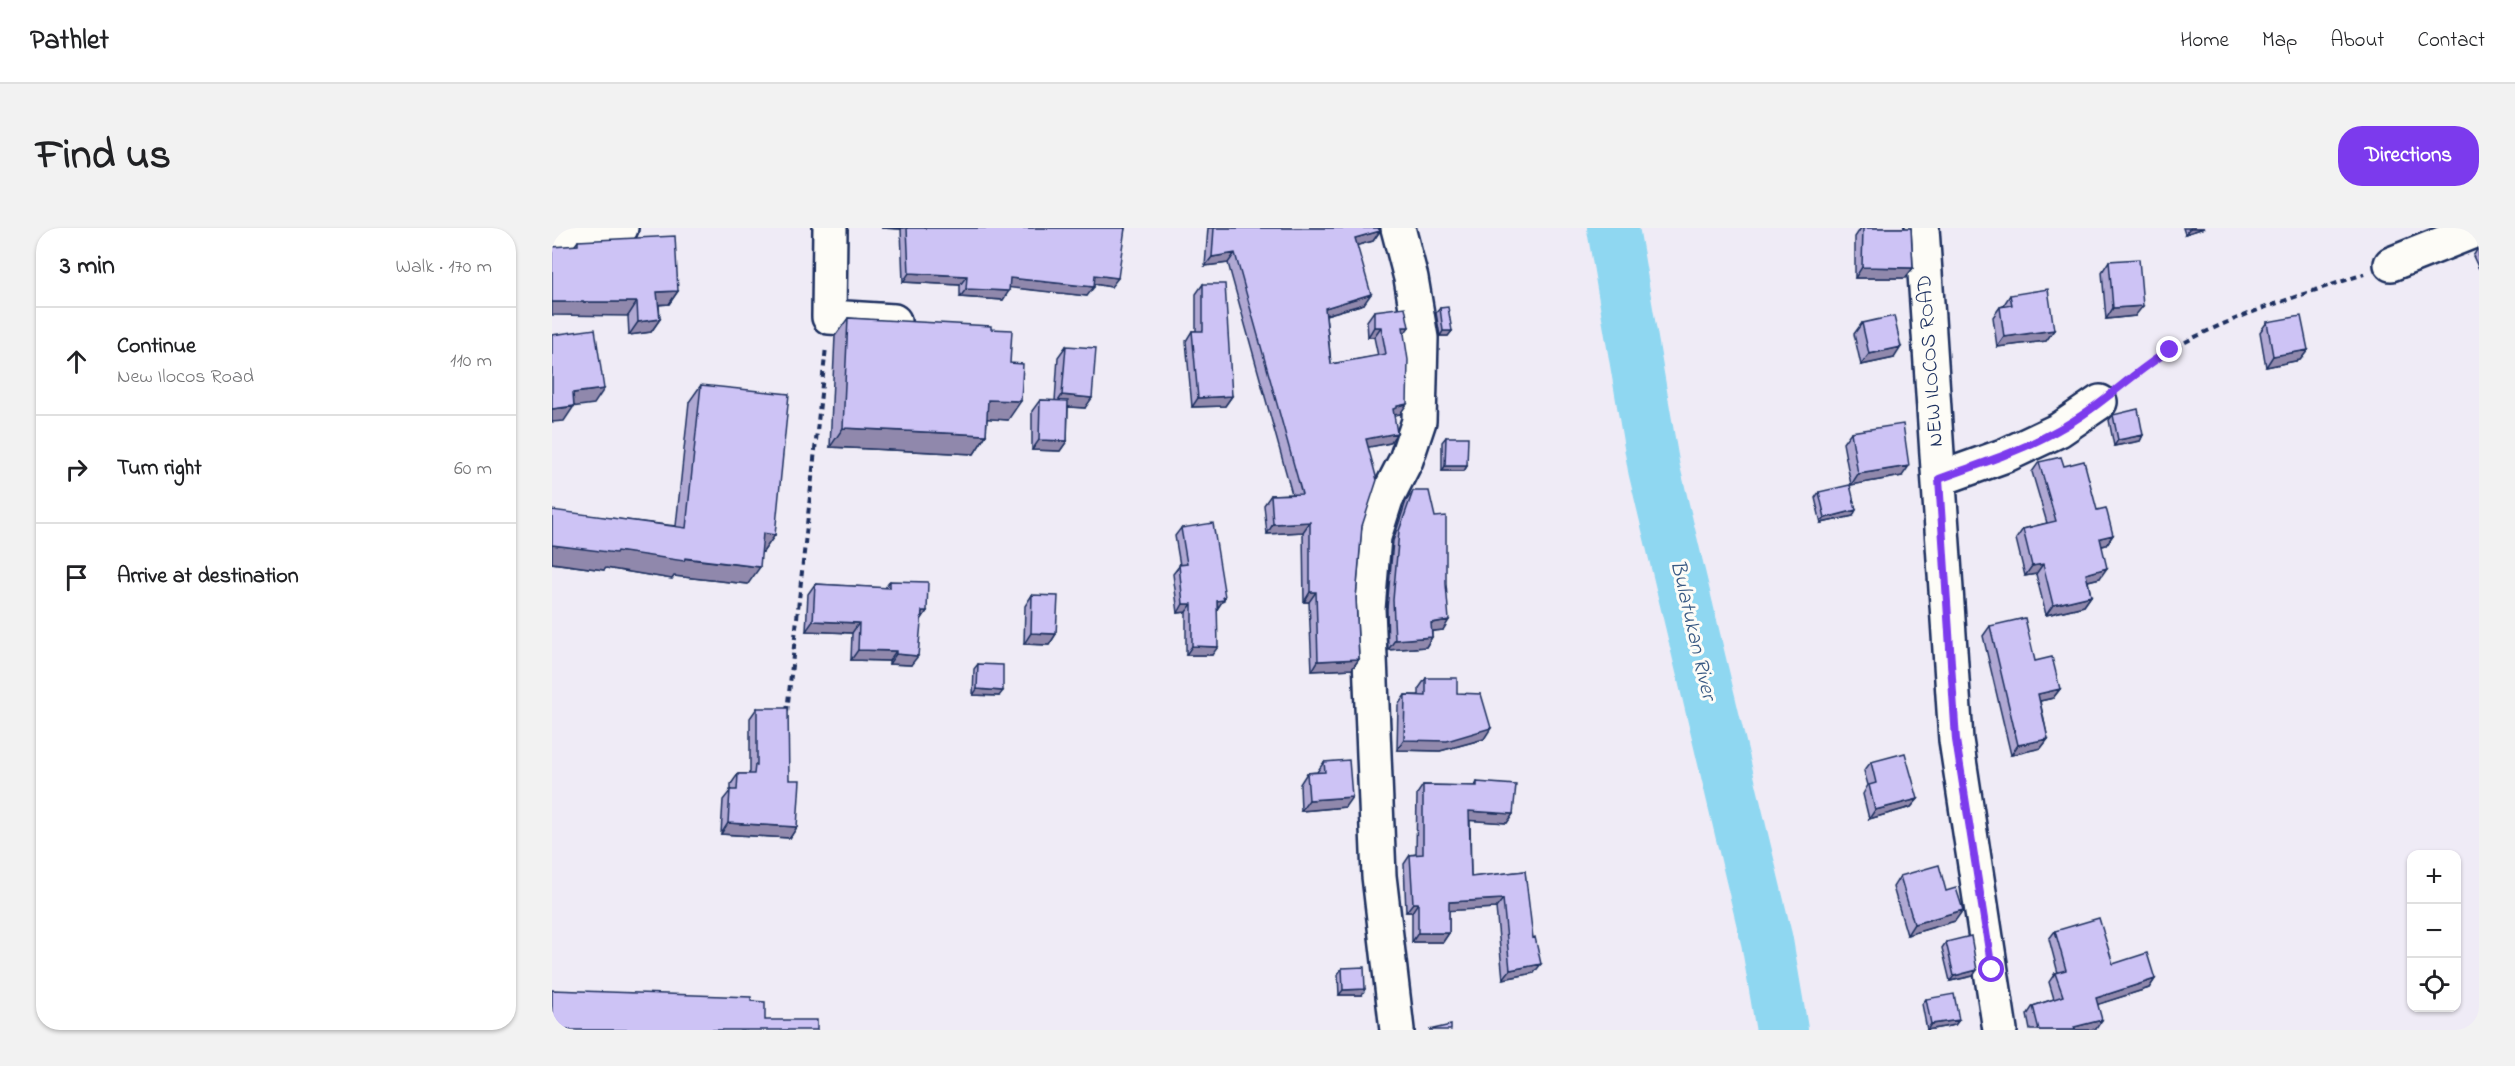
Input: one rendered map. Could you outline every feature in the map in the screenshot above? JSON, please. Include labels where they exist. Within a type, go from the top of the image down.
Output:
[{"type":"street","points":[[552,234],[621,228]]},
{"type":"street","points":[[830,228],[829,317],[923,323]]},
{"type":"street","points":[[1397,1030],[1379,876],[1368,609],[1374,537],[1386,499],[1406,460],[1419,421],[1421,338],[1411,278],[1398,228]]},
{"type":"street","name":"NEW ILOCOS ROAD","points":[[1922,228],[1956,740],[2000,1030]]},
{"type":"street","points":[[2391,264],[2479,229]]},
{"type":"street","points":[[1939,479],[2006,455],[2059,430],[2100,402]]},
{"type":"path","points":[[2100,402],[2141,368],[2170,350],[2242,316],[2391,264]]},
{"type":"path","points":[[786,717],[829,317]]},
{"type":"building","points":[[907,228],[1125,228],[1118,278],[1095,275],[1094,287],[1010,278],[1009,291],[966,289],[967,276],[909,273]]},
{"type":"building","points":[[1214,228],[1378,228],[1380,231],[1355,238],[1371,294],[1325,308],[1331,364],[1386,354],[1381,327],[1374,327],[1374,311],[1405,307],[1409,327],[1403,327],[1408,360],[1407,404],[1393,409],[1397,433],[1366,439],[1377,480],[1362,526],[1356,598],[1359,659],[1318,661],[1316,592],[1310,592],[1310,522],[1273,524],[1271,495],[1302,494],[1235,253],[1212,257]]},
{"type":"building","points":[[1863,228],[1911,228],[1913,268],[1862,267]]},
{"type":"building","points":[[675,236],[678,291],[657,292],[660,319],[638,322],[637,302],[552,302],[552,247],[578,245],[578,241]]},
{"type":"building","points":[[2139,259],[2143,306],[2113,308],[2109,261]]},
{"type":"building","points":[[1203,284],[1225,284],[1232,396],[1198,398],[1192,331],[1203,331]]},
{"type":"building","points":[[2048,289],[2054,330],[2004,337],[2000,307],[2012,305],[2010,295]]},
{"type":"building","points":[[1448,307],[1452,331],[1443,331],[1440,308]]},
{"type":"building","points":[[1894,316],[1901,347],[1869,354],[1862,323]]},
{"type":"building","points":[[2301,316],[2308,350],[2273,356],[2267,322]]},
{"type":"building","points":[[848,318],[991,326],[991,329],[1012,330],[1010,363],[1023,364],[1021,401],[988,400],[986,435],[843,428]]},
{"type":"building","points":[[595,329],[604,389],[573,393],[574,406],[552,409],[552,335]]},
{"type":"building","points":[[1066,346],[1096,348],[1092,398],[1062,395]]},
{"type":"building","points":[[701,385],[789,394],[775,535],[763,533],[760,567],[685,558],[684,561],[617,551],[616,553],[552,545],[552,510],[686,528]]},
{"type":"building","points":[[1040,400],[1068,401],[1067,441],[1039,440]]},
{"type":"building","points":[[2138,409],[2143,435],[2118,440],[2113,415]]},
{"type":"building","points":[[1903,424],[1909,466],[1858,474],[1851,432]]},
{"type":"building","points":[[1446,437],[1468,437],[1467,466],[1445,466]]},
{"type":"building","points":[[2061,457],[2064,466],[2084,461],[2097,510],[2106,508],[2113,535],[2100,538],[2107,568],[2086,574],[2091,596],[2053,605],[2043,564],[2032,566],[2023,529],[2056,521],[2039,462]]},
{"type":"building","points":[[1850,485],[1856,510],[1825,518],[1819,492]]},
{"type":"building","points":[[1413,491],[1429,491],[1435,517],[1446,516],[1446,584],[1449,620],[1431,623],[1432,637],[1395,640],[1393,600],[1399,531]]},
{"type":"building","points":[[1213,523],[1225,597],[1223,597],[1224,600],[1217,601],[1218,647],[1192,646],[1192,604],[1183,604],[1179,565],[1187,564],[1181,528]]},
{"type":"building","points":[[890,581],[928,582],[927,611],[922,611],[918,656],[896,654],[896,651],[858,650],[859,623],[813,621],[815,584],[890,588]]},
{"type":"building","points":[[1032,595],[1058,596],[1056,634],[1031,633]]},
{"type":"building","points":[[2025,618],[2035,661],[2052,657],[2060,689],[2038,694],[2048,739],[2018,745],[1990,626]]},
{"type":"building","points":[[978,664],[1003,665],[1003,691],[977,689]]},
{"type":"building","points":[[1426,678],[1457,678],[1457,693],[1481,694],[1491,728],[1447,741],[1404,740],[1405,695],[1426,696]]},
{"type":"building","points":[[757,708],[788,708],[789,780],[800,780],[797,827],[728,823],[730,790],[737,790],[738,774],[754,774],[755,765],[757,765]]},
{"type":"building","points":[[1905,753],[1918,799],[1875,810],[1869,785],[1876,783],[1871,762]]},
{"type":"building","points":[[1349,760],[1352,797],[1309,800],[1307,773],[1325,772],[1324,762]]},
{"type":"building","points":[[1477,782],[1516,785],[1513,814],[1469,811],[1471,877],[1525,871],[1533,938],[1535,937],[1541,964],[1510,970],[1503,899],[1449,902],[1449,933],[1418,933],[1418,903],[1413,903],[1410,855],[1423,854],[1423,785],[1477,786]]},
{"type":"building","points":[[1939,865],[1946,891],[1956,888],[1963,910],[1914,924],[1900,876]]},
{"type":"building","points":[[2099,918],[2113,964],[2147,953],[2155,979],[2096,998],[2102,1020],[2074,1027],[2075,1030],[2039,1030],[2033,1006],[2063,996],[2055,973],[2066,970],[2055,931]]},
{"type":"building","points":[[1971,936],[1977,970],[1954,976],[1946,942]]},
{"type":"building","points":[[1364,967],[1365,989],[1343,990],[1342,968]]},
{"type":"building","points":[[552,990],[751,997],[751,1001],[765,1002],[765,1020],[817,1020],[817,1030],[552,1030]]},
{"type":"building","points":[[1954,994],[1959,1020],[1931,1024],[1926,999]]},
{"type":"building","points":[[1451,1025],[1451,1030],[1429,1030]]},
{"type":"waterway","name":"Bulatukan River","points":[[1613,228],[1654,469],[1767,941],[1782,1030]]},
{"type":"route","points":[[1992,970],[1956,740],[1939,479],[2006,455],[2059,430],[2100,402],[2141,368],[2170,350]]}]
